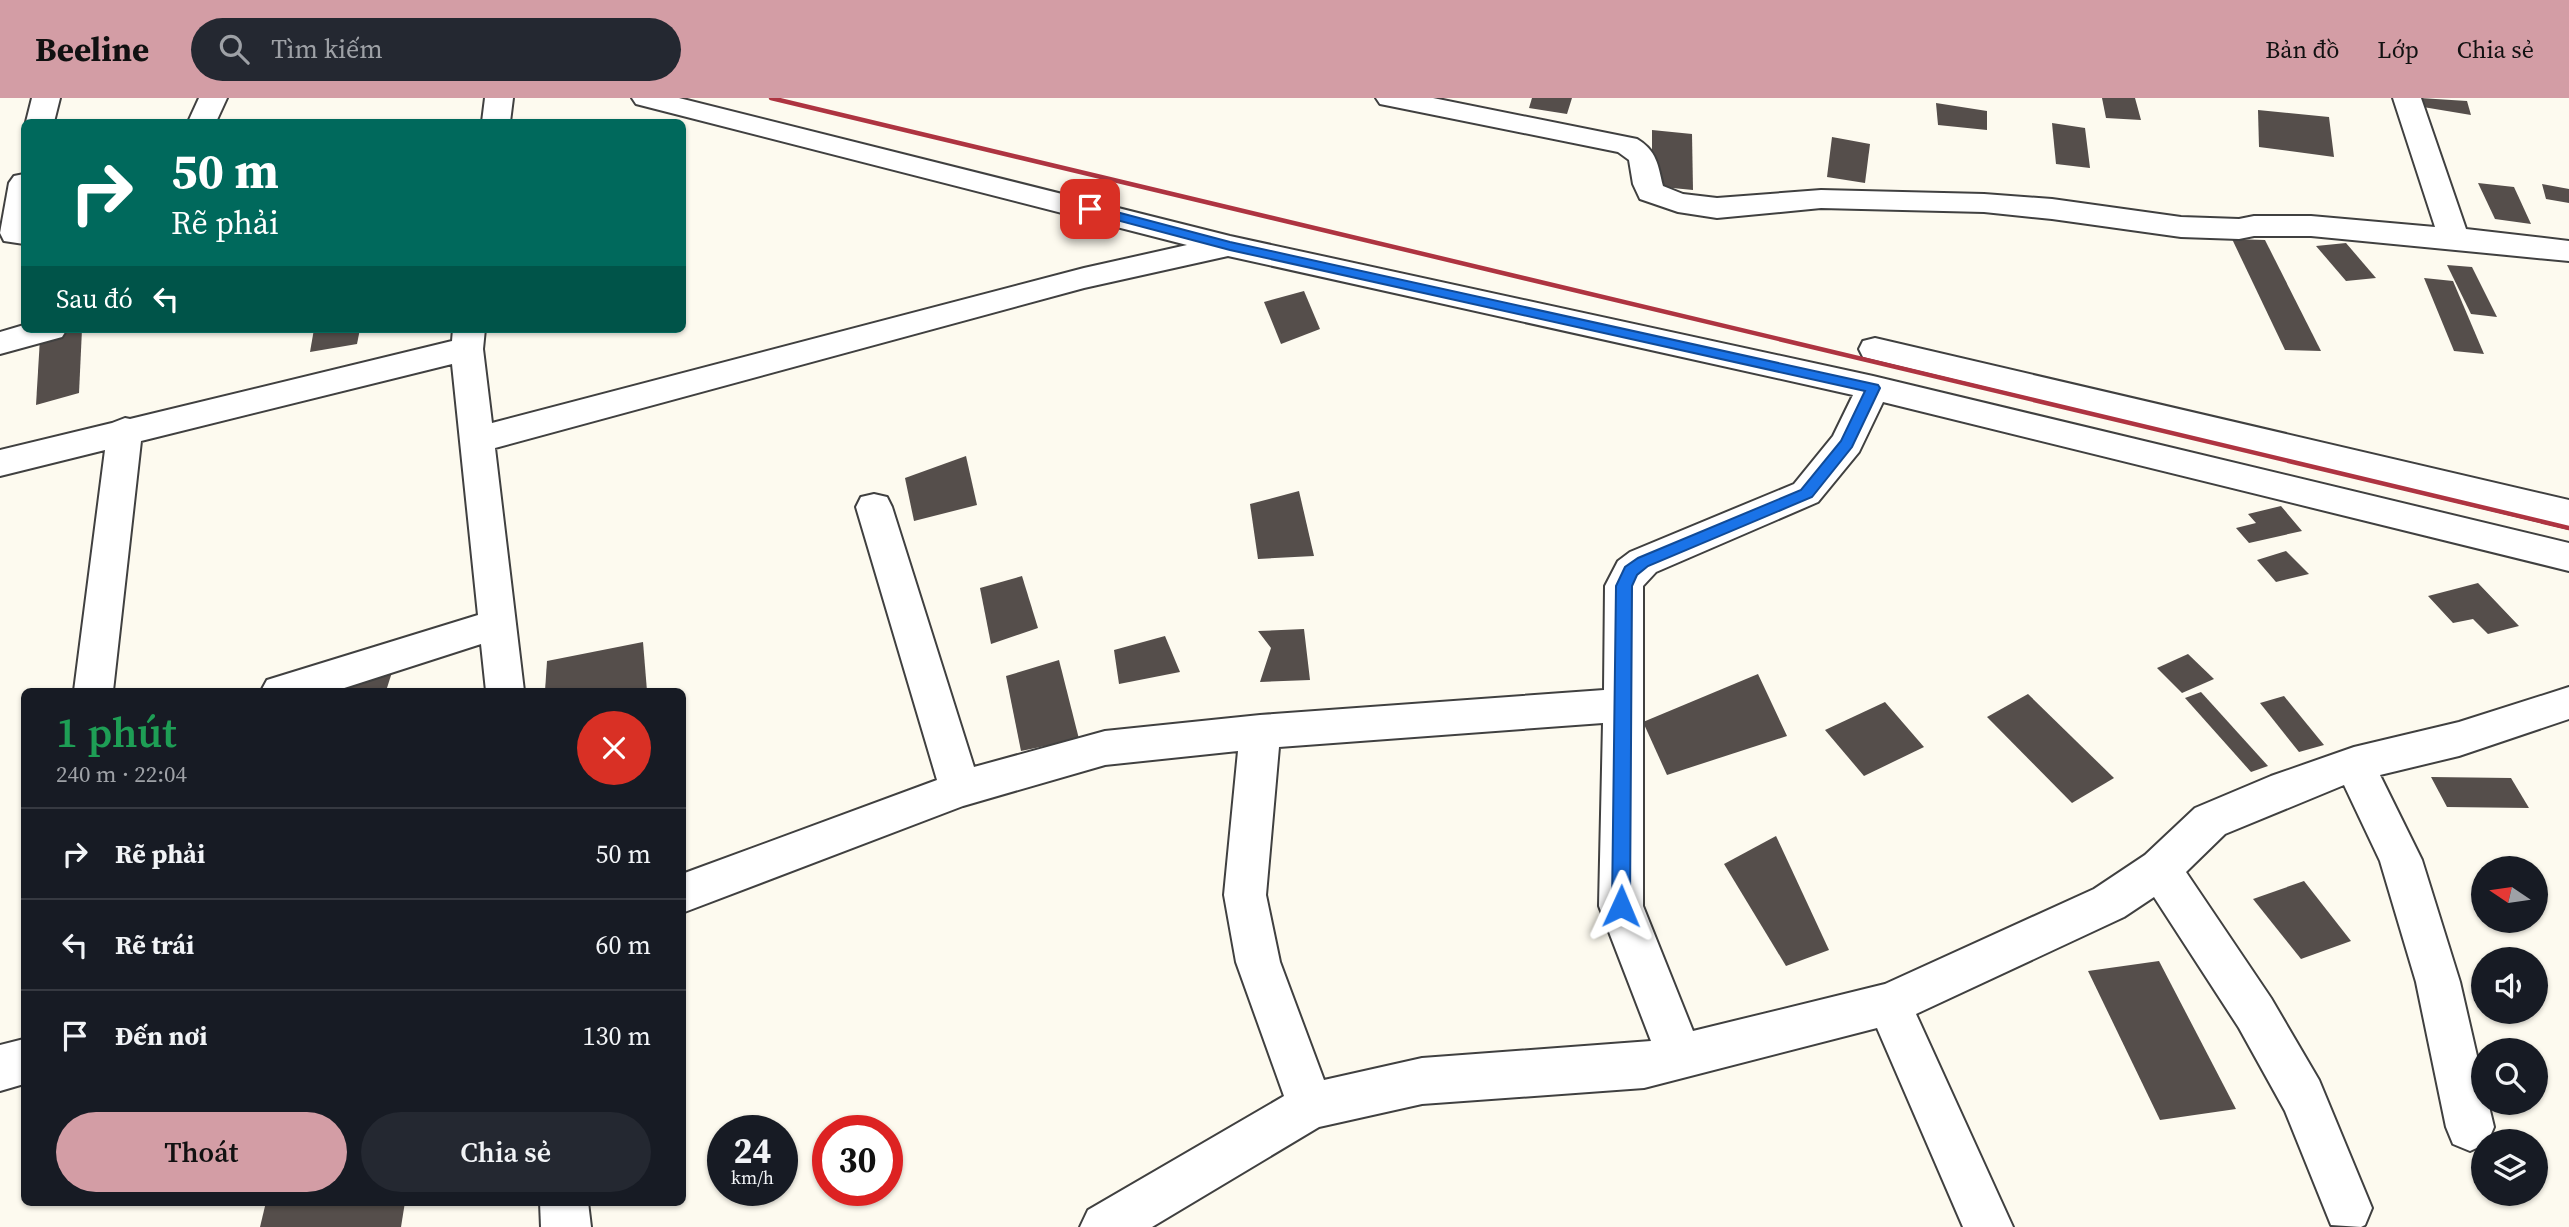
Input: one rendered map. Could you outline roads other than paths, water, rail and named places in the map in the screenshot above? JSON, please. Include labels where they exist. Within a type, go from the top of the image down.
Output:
[{"type":"street","points":[[41,119],[46,98]]},
{"type":"street","points":[[203,119],[213,98]]},
{"type":"street","points":[[496,119],[499,98]]},
{"type":"street","points":[[646,98],[1230,246],[1873,388],[2569,557]]},
{"type":"street","points":[[1390,98],[1627,145],[1640,152],[1645,160],[1646,182],[1650,192],[1678,203],[1717,208],[1821,199],[1956,202],[2052,209],[2209,229],[2300,226],[2454,238],[2569,251]]},
{"type":"street","points":[[2407,98],[2454,238]]},
{"type":"street","points":[[21,196],[14,226],[15,234],[21,234]]},
{"type":"street","points":[[477,440],[1084,278],[1230,246]]},
{"type":"street","points":[[0,344],[37,333]]},
{"type":"street","points":[[0,463],[468,339],[505,688]]},
{"type":"street","points":[[1875,349],[2569,514]]},
{"type":"street","points":[[1680,1056],[1621,906],[1624,586],[1631,571],[1643,562],[1807,494],[1847,443],[1873,388]]},
{"type":"street","points":[[93,688],[125,430]]},
{"type":"street","points":[[874,507],[960,789]]},
{"type":"street","points":[[291,688],[398,657],[498,623]]},
{"type":"street","points":[[1106,1227],[1311,1106],[1422,1081],[1644,1065],[1889,1004],[2109,903],[2160,869],[2210,821],[2285,789],[2354,764],[2459,739],[2569,704]]},
{"type":"street","points":[[686,892],[960,789],[1105,748],[1260,732],[1623,705]]},
{"type":"street","points":[[1260,732],[1245,895],[1258,962],[1311,1106]]},
{"type":"street","points":[[2354,764],[2401,860],[2438,982],[2470,1127]]},
{"type":"street","points":[[2160,869],[2255,1013],[2302,1096],[2348,1208]]},
{"type":"street","points":[[1889,1004],[1988,1227]]},
{"type":"street","points":[[0,1068],[21,1063]]},
{"type":"street","points":[[564,1206],[566,1227]]},
{"type":"railway","points":[[771,98],[2569,528]]}]
